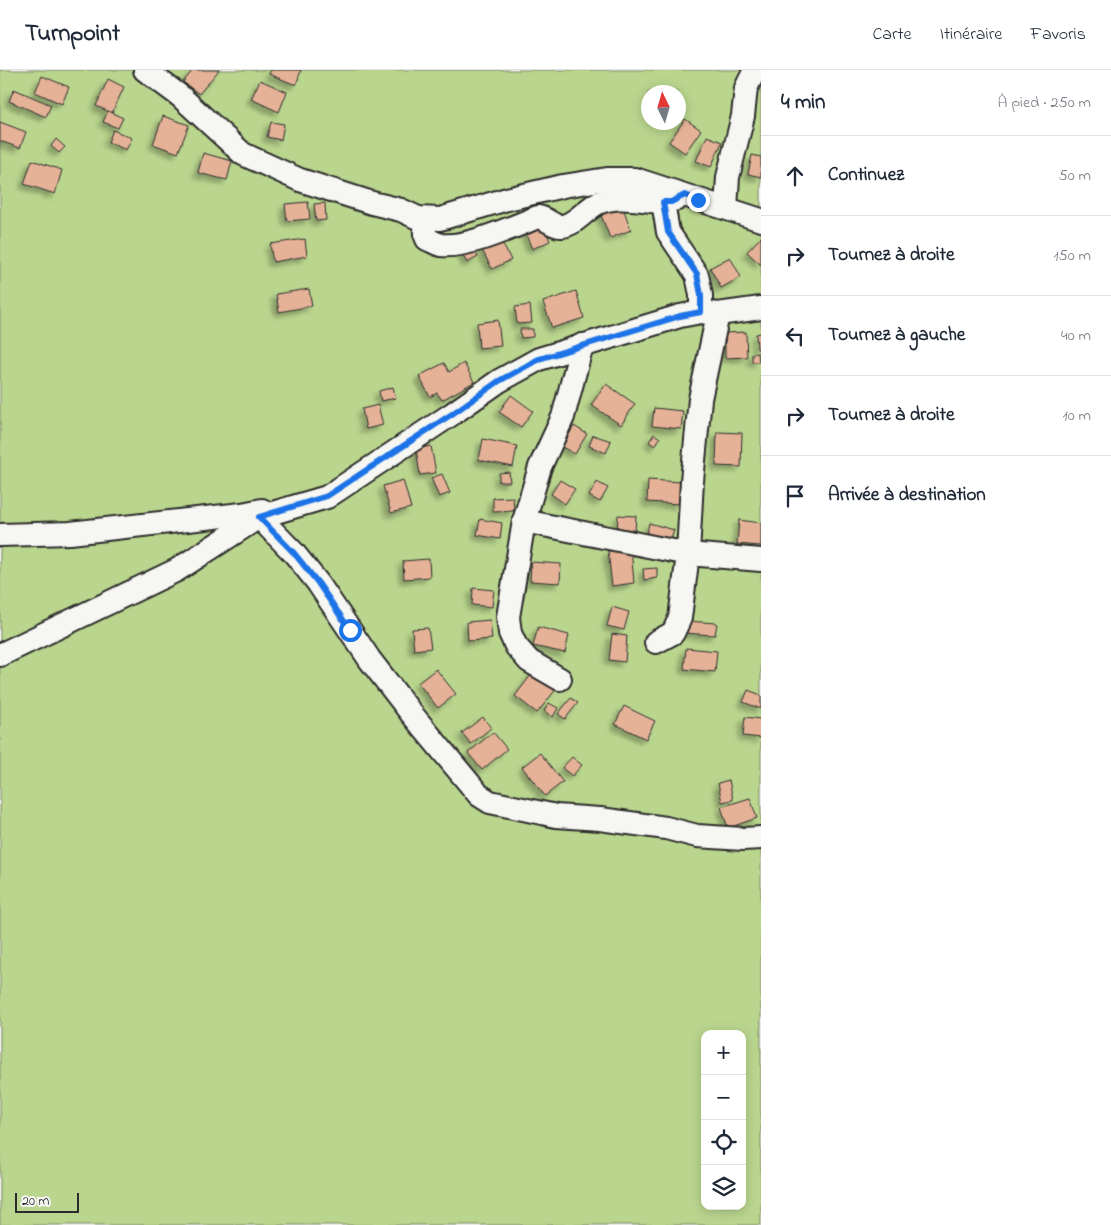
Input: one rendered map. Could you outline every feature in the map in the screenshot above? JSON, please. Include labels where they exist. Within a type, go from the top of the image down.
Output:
[{"type":"street","points":[[145,70],[180,96],[243,154],[300,180],[372,203],[401,210],[418,218],[440,219],[507,199],[553,188],[606,179],[635,179],[761,220]]},
{"type":"street","points":[[726,208],[728,177],[743,116],[746,88],[755,70]]},
{"type":"street","points":[[424,218],[427,239],[440,245],[467,243],[538,217],[558,226],[566,226],[598,203],[620,198],[671,202],[685,195]]},
{"type":"street","points":[[656,642],[673,633],[680,618],[688,554],[692,481],[710,313],[701,295],[697,274],[668,232],[663,202]]},
{"type":"street","points":[[0,655],[177,570],[259,517],[327,496],[499,381],[539,359],[680,316],[761,308]]},
{"type":"street","points":[[560,679],[528,661],[516,646],[510,633],[508,617],[524,521],[540,467],[563,417],[582,345]]},
{"type":"street","points":[[0,535],[70,533],[242,514],[327,496]]},
{"type":"street","points":[[259,517],[294,553],[318,583],[370,660],[479,795],[490,802],[556,816],[666,828],[697,836],[743,839],[761,838]]},
{"type":"street","points":[[524,521],[688,554],[761,560]]},
{"type":"green space","points":[[0,70],[761,70],[761,1225],[0,1225]]},
{"type":"building","points":[[193,70],[219,70],[199,94],[183,82]]},
{"type":"building","points":[[271,70],[301,70],[296,85],[269,74]]},
{"type":"building","points":[[42,76],[69,87],[62,104],[35,92]]},
{"type":"building","points":[[108,79],[124,87],[112,113],[96,106]]},
{"type":"building","points":[[260,80],[287,92],[279,112],[251,99]]},
{"type":"building","points":[[14,89],[51,105],[46,117],[9,101]]},
{"type":"building","points":[[108,111],[123,118],[118,128],[103,122]]},
{"type":"building","points":[[163,116],[189,125],[178,153],[153,144]]},
{"type":"building","points":[[686,120],[701,130],[685,153],[669,142],[677,130],[686,130]]},
{"type":"building","points":[[0,122],[26,132],[20,148],[0,141]]},
{"type":"building","points":[[271,122],[284,124],[281,140],[267,137]]},
{"type":"building","points":[[113,130],[132,138],[126,150],[108,142]]},
{"type":"building","points":[[707,136],[722,142],[711,167],[696,161]]},
{"type":"building","points":[[56,139],[65,147],[59,153],[51,146]]},
{"type":"building","points":[[203,153],[232,161],[227,180],[198,173]]},
{"type":"building","points":[[752,155],[761,157],[761,177],[748,174]]},
{"type":"building","points":[[32,160],[62,170],[55,194],[24,184]]},
{"type":"building","points":[[308,202],[310,219],[287,221],[285,204]]},
{"type":"building","points":[[621,202],[631,230],[610,238],[599,210]]},
{"type":"building","points":[[325,203],[326,220],[316,221],[314,204]]},
{"type":"building","points":[[542,222],[550,241],[532,249],[524,229]]},
{"type":"building","points":[[761,237],[761,265],[747,252]]},
{"type":"building","points":[[305,239],[307,256],[273,262],[270,244]]},
{"type":"building","points":[[500,239],[511,260],[492,269],[481,248]]},
{"type":"building","points":[[472,246],[478,257],[467,263],[461,252]]},
{"type":"building","points":[[730,257],[741,277],[721,288],[710,268]]},
{"type":"building","points":[[309,289],[312,306],[279,312],[276,294]]},
{"type":"building","points":[[576,291],[584,318],[552,328],[543,302]]},
{"type":"building","points":[[530,305],[532,323],[517,324],[515,307]]},
{"type":"building","points":[[498,320],[501,346],[479,348],[477,323]]},
{"type":"building","points":[[520,329],[533,329],[533,337],[521,338]]},
{"type":"building","points":[[746,332],[747,357],[725,358],[725,333]]},
{"type":"building","points":[[761,333],[761,349],[757,349],[756,334]]},
{"type":"building","points":[[758,353],[759,362],[752,362],[752,354]]},
{"type":"building","points":[[444,363],[449,372],[464,363],[474,382],[442,400],[437,393],[430,397],[419,376]]},
{"type":"building","points":[[606,384],[635,404],[621,425],[591,405]]},
{"type":"building","points":[[393,387],[396,398],[381,401],[379,391]]},
{"type":"building","points":[[511,395],[533,411],[521,427],[499,412]]},
{"type":"building","points":[[378,405],[383,425],[366,429],[362,409]]},
{"type":"building","points":[[654,408],[683,411],[681,429],[652,426]]},
{"type":"building","points":[[574,426],[587,434],[575,454],[562,447]]},
{"type":"building","points":[[717,432],[742,433],[741,467],[716,466]]},
{"type":"building","points":[[654,434],[660,438],[655,446],[649,442]]},
{"type":"building","points":[[593,435],[611,441],[606,453],[589,446]]},
{"type":"building","points":[[483,439],[517,446],[513,467],[479,460]]},
{"type":"building","points":[[431,446],[436,473],[420,475],[416,449]]},
{"type":"building","points":[[509,472],[510,482],[499,482],[499,473]]},
{"type":"building","points":[[442,474],[450,493],[439,497],[431,478]]},
{"type":"building","points":[[403,480],[411,508],[391,513],[383,486]]},
{"type":"building","points":[[560,480],[575,489],[565,504],[551,494]]},
{"type":"building","points":[[648,480],[681,482],[680,504],[647,502]]},
{"type":"building","points":[[597,482],[608,488],[600,502],[589,496]]},
{"type":"building","points":[[513,497],[514,511],[493,512],[493,498]]},
{"type":"building","points":[[618,515],[636,516],[635,532],[617,532]]},
{"type":"building","points":[[480,519],[502,523],[500,539],[477,535]]},
{"type":"building","points":[[739,520],[761,523],[761,546],[737,544]]},
{"type":"building","points":[[649,523],[674,530],[670,543],[646,537]]},
{"type":"building","points":[[631,549],[634,583],[612,586],[608,551]]},
{"type":"building","points":[[429,559],[430,577],[404,579],[403,561]]},
{"type":"building","points":[[531,562],[561,564],[560,583],[530,581]]},
{"type":"building","points":[[657,568],[657,578],[644,580],[643,569]]},
{"type":"building","points":[[473,588],[494,590],[492,607],[472,605]]},
{"type":"building","points":[[612,607],[629,612],[624,630],[607,626]]},
{"type":"building","points":[[490,620],[492,639],[468,641],[467,622]]},
{"type":"building","points":[[684,621],[717,623],[715,635],[682,633]]},
{"type":"building","points":[[538,627],[569,635],[565,653],[533,646]]},
{"type":"building","points":[[428,628],[431,648],[414,650],[412,629]]},
{"type":"building","points":[[612,634],[627,636],[625,662],[609,660]]},
{"type":"building","points":[[686,648],[717,651],[715,672],[684,669]]},
{"type":"building","points":[[436,669],[456,694],[438,708],[418,683]]},
{"type":"building","points":[[534,671],[557,688],[537,713],[515,696]]},
{"type":"building","points":[[748,690],[761,695],[761,709],[743,702]]},
{"type":"building","points":[[571,698],[578,703],[565,719],[558,714]]},
{"type":"building","points":[[549,703],[558,708],[553,717],[544,711]]},
{"type":"building","points":[[624,706],[655,721],[646,739],[615,724]]},
{"type":"building","points":[[483,717],[491,728],[471,744],[462,733]]},
{"type":"building","points":[[745,717],[761,719],[761,738],[743,736]]},
{"type":"building","points":[[493,732],[507,749],[482,770],[468,753]]},
{"type":"building","points":[[540,753],[563,782],[545,796],[522,767]]},
{"type":"building","points":[[572,757],[582,765],[572,776],[562,768]]},
{"type":"building","points":[[729,780],[733,800],[722,802],[718,783]]},
{"type":"building","points":[[750,798],[757,818],[728,828],[721,807]]},
{"type":"route","points":[[350,630],[318,583],[294,553],[259,517],[327,496],[499,381],[539,359],[680,316],[701,312],[701,295],[697,274],[668,232],[663,202],[671,202],[685,195],[698,200]]}]
